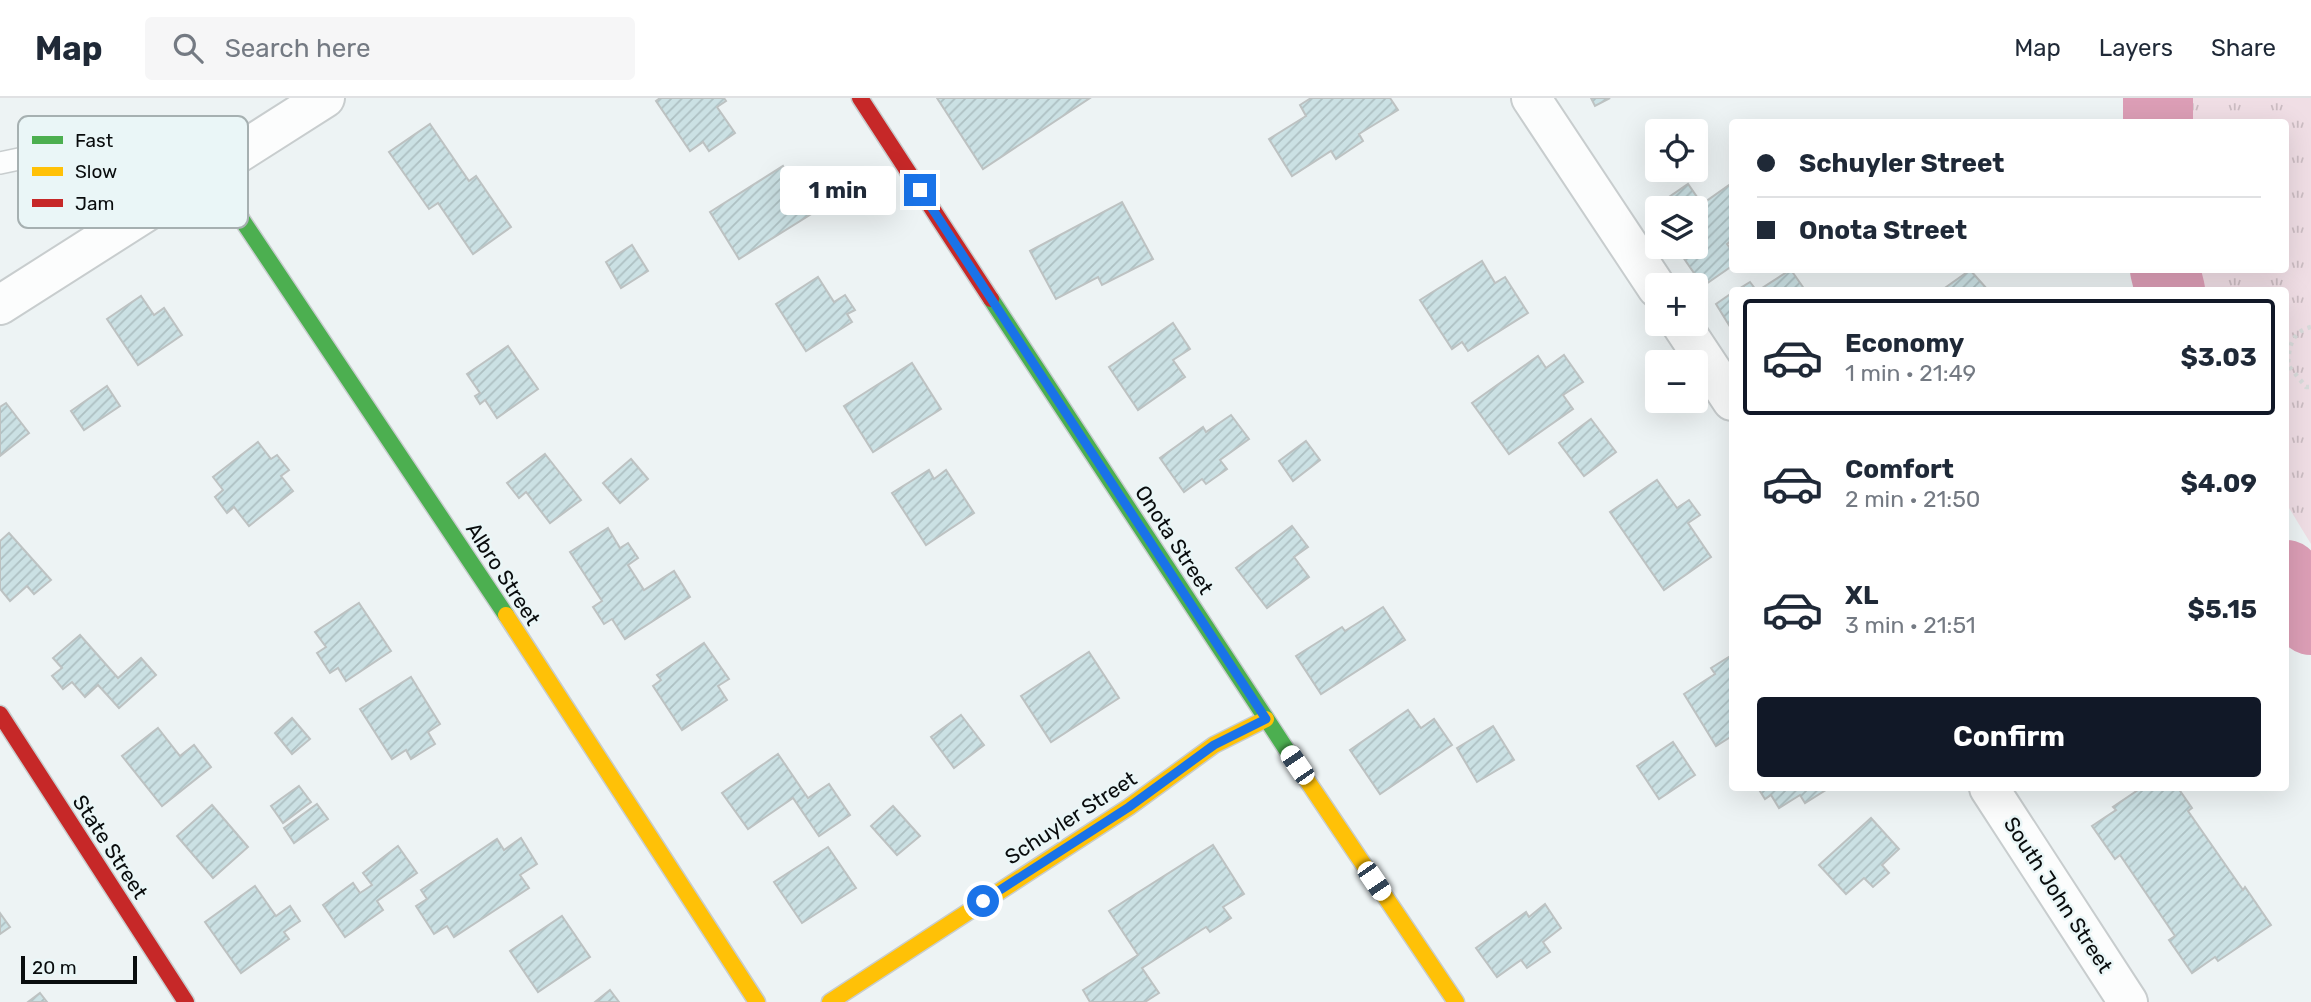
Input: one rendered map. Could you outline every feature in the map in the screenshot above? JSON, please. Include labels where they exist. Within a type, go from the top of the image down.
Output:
[{"type":"street","points":[[248,148],[325,98]]},
{"type":"street","name":"Onota Street","points":[[860,98],[1266,719],[1456,1002]]},
{"type":"street","points":[[1531,98],[1647,273]]},
{"type":"street","points":[[0,305],[122,228]]},
{"type":"street","name":"Albro Street","points":[[248,228],[502,608],[757,1002]]},
{"type":"street","points":[[1689,336],[1729,396]]},
{"type":"street","name":"State Street","points":[[0,715],[186,1002]]},
{"type":"street","name":"Schuyler Street","points":[[830,1002],[1129,807],[1214,745],[1266,719]]},
{"type":"street","name":"South John Street","points":[[1991,791],[2128,1002]]},
{"type":"lane","points":[[0,163],[18,159]]},
{"type":"path","points":[[2289,343],[2302,329],[2311,327]]},
{"type":"path","points":[[2289,368],[2306,387],[2311,387]]},
{"type":"green space","points":[[2184,98],[2311,98],[2311,544],[2289,508],[2289,287],[2193,287],[2190,273],[2289,273],[2289,119],[2182,119]]},
{"type":"building","points":[[660,98],[724,98],[726,101],[717,107],[735,133],[709,151],[703,142],[690,151],[656,101]]},
{"type":"building","points":[[937,98],[1090,98],[983,169]]},
{"type":"building","points":[[1311,98],[1390,98],[1398,110],[1359,134],[1363,141],[1336,159],[1331,151],[1292,176],[1269,139],[1306,116],[1300,105]]},
{"type":"building","points":[[1591,98],[1610,98],[1595,106]]},
{"type":"building","points":[[430,124],[469,181],[476,176],[511,227],[473,254],[438,203],[429,209],[389,152]]},
{"type":"building","points":[[783,166],[813,213],[739,259],[710,212]]},
{"type":"building","points":[[1688,184],[1696,196],[1670,196]]},
{"type":"building","points":[[1729,185],[1729,268],[1708,283],[1708,273],[1694,273],[1684,259],[1708,259],[1708,200]]},
{"type":"building","points":[[1122,202],[1153,259],[1102,285],[1098,277],[1056,299],[1030,251]]},
{"type":"building","points":[[632,245],[648,271],[621,288],[606,262]]},
{"type":"building","points":[[1482,261],[1495,283],[1505,277],[1528,313],[1468,351],[1462,342],[1452,349],[1420,300]]},
{"type":"building","points":[[1785,273],[1793,273],[1803,287],[1764,287]]},
{"type":"building","points":[[1966,273],[1973,273],[1985,287],[1946,287]]},
{"type":"building","points":[[818,277],[834,302],[845,295],[855,310],[847,314],[852,322],[806,351],[776,304]]},
{"type":"building","points":[[1729,295],[1729,325],[1716,304]]},
{"type":"building","points":[[141,296],[154,315],[164,308],[182,335],[138,365],[107,319]]},
{"type":"building","points":[[1173,323],[1190,349],[1173,360],[1185,377],[1138,410],[1109,367]]},
{"type":"building","points":[[508,346],[538,389],[497,418],[485,400],[480,404],[475,396],[480,393],[467,374]]},
{"type":"building","points":[[1564,355],[1583,382],[1563,395],[1573,409],[1509,454],[1472,403],[1538,356],[1546,368]]},
{"type":"building","points":[[912,363],[941,409],[873,452],[844,406]]},
{"type":"building","points":[[107,386],[120,406],[84,430],[71,411]]},
{"type":"building","points":[[6,403],[29,433],[0,456],[0,407]]},
{"type":"building","points":[[1231,415],[1249,439],[1220,460],[1227,469],[1206,484],[1202,479],[1184,492],[1160,458],[1203,427],[1206,432]]},
{"type":"building","points":[[1591,419],[1616,452],[1584,476],[1559,443]]},
{"type":"building","points":[[1306,441],[1320,460],[1293,481],[1279,461]]},
{"type":"building","points":[[258,442],[271,459],[277,455],[289,470],[281,476],[293,491],[249,526],[234,507],[227,513],[215,497],[223,490],[213,477]]},
{"type":"building","points":[[545,454],[581,500],[550,523],[526,492],[519,498],[507,483]]},
{"type":"building","points":[[631,459],[648,479],[620,503],[603,483]]},
{"type":"building","points":[[929,470],[934,479],[946,470],[974,513],[926,545],[892,493]]},
{"type":"building","points":[[1657,480],[1677,508],[1689,500],[1700,515],[1688,523],[1711,557],[1664,590],[1610,512]]},
{"type":"building","points":[[1292,526],[1308,547],[1294,557],[1309,577],[1267,608],[1236,568]]},
{"type":"building","points":[[608,528],[620,548],[628,543],[638,558],[628,565],[644,590],[674,571],[690,597],[625,639],[612,619],[604,624],[593,607],[602,601],[570,552]]},
{"type":"building","points":[[9,533],[51,580],[34,594],[27,586],[10,601],[0,589],[0,541]]},
{"type":"building","points":[[359,603],[391,651],[346,681],[338,668],[330,673],[317,653],[326,647],[315,632]]},
{"type":"building","points":[[1383,607],[1405,640],[1321,694],[1296,656],[1342,627],[1345,631]]},
{"type":"building","points":[[80,635],[118,678],[141,658],[156,675],[119,708],[98,685],[85,697],[72,682],[63,689],[52,676],[62,668],[53,658]]},
{"type":"building","points":[[704,643],[729,679],[718,686],[727,700],[682,730],[653,686],[661,680],[657,675]]},
{"type":"building","points":[[1089,652],[1119,698],[1051,742],[1021,696]]},
{"type":"building","points":[[1729,657],[1729,738],[1716,746],[1684,694],[1715,674],[1711,668]]},
{"type":"building","points":[[411,677],[440,724],[428,732],[435,744],[411,759],[406,750],[392,759],[360,709]]},
{"type":"building","points":[[1408,710],[1421,728],[1434,719],[1452,745],[1380,794],[1350,750]]},
{"type":"building","points":[[961,715],[984,745],[954,768],[931,737]]},
{"type":"building","points":[[292,718],[310,739],[292,754],[275,733]]},
{"type":"building","points":[[1493,726],[1514,760],[1477,782],[1457,748]]},
{"type":"building","points":[[158,728],[180,756],[194,745],[211,767],[162,806],[122,756]]},
{"type":"building","points":[[1673,742],[1695,775],[1659,799],[1637,766]]},
{"type":"building","points":[[778,754],[808,798],[829,784],[850,815],[819,836],[793,798],[748,829],[722,793]]},
{"type":"building","points":[[299,786],[311,802],[283,823],[271,806]]},
{"type":"building","points":[[1760,791],[1824,791],[1805,803],[1800,795],[1779,808],[1771,795],[1765,799]]},
{"type":"building","points":[[2137,791],[2180,791],[2192,808],[2188,811],[2271,925],[2218,961],[2215,957],[2192,973],[2169,940],[2175,936],[2120,855],[2115,859],[2092,826],[2116,810],[2113,807]]},
{"type":"building","points":[[317,804],[328,819],[294,843],[284,828]]},
{"type":"building","points":[[212,805],[248,847],[213,878],[177,836]]},
{"type":"building","points":[[893,806],[920,836],[897,855],[871,826]]},
{"type":"building","points":[[1871,818],[1899,849],[1882,865],[1889,873],[1873,887],[1864,878],[1846,894],[1819,865]]},
{"type":"building","points":[[521,838],[537,864],[520,875],[529,888],[454,937],[447,926],[434,934],[416,906],[427,899],[421,890],[497,839],[504,850]]},
{"type":"building","points":[[1213,845],[1244,894],[1223,907],[1231,918],[1210,932],[1206,927],[1142,968],[1159,993],[1145,1002],[1090,1002],[1083,990],[1138,955],[1109,911]]},
{"type":"building","points":[[398,846],[417,873],[377,901],[383,910],[345,937],[323,905],[353,883],[360,893],[372,885],[363,873]]},
{"type":"building","points":[[828,847],[856,888],[802,923],[774,882]]},
{"type":"building","points":[[255,886],[276,916],[290,906],[300,921],[284,932],[289,939],[241,973],[205,922]]},
{"type":"building","points":[[1545,904],[1561,928],[1543,942],[1550,952],[1527,968],[1521,960],[1497,977],[1476,948],[1526,912],[1529,917]]},
{"type":"building","points":[[0,913],[10,927],[0,934]]},
{"type":"building","points":[[562,916],[590,957],[538,992],[510,951]]},
{"type":"building","points":[[610,990],[619,1002],[595,1002]]},
{"type":"building","points":[[40,993],[47,1002],[28,1002]]},
{"type":"waterway","points":[[2158,98],[2158,119]]},
{"type":"waterway","points":[[2166,273],[2169,287]]},
{"type":"waterway","points":[[2289,580],[2311,620]]},
{"type":"traffic: fast","points":[[247,228],[506,615]]},
{"type":"traffic: fast","points":[[991,299],[1292,758]]},
{"type":"traffic: slow","points":[[506,615],[757,1002]]},
{"type":"traffic: slow","points":[[830,1002],[1129,807],[1214,745],[1266,719]]},
{"type":"traffic: slow","points":[[1292,758],[1456,1002]]},
{"type":"traffic: jam","points":[[860,98],[991,299]]},
{"type":"traffic: jam","points":[[0,714],[186,1002]]},
{"type":"route","points":[[920,190],[1266,719],[1214,745],[1129,807],[983,901]]}]
